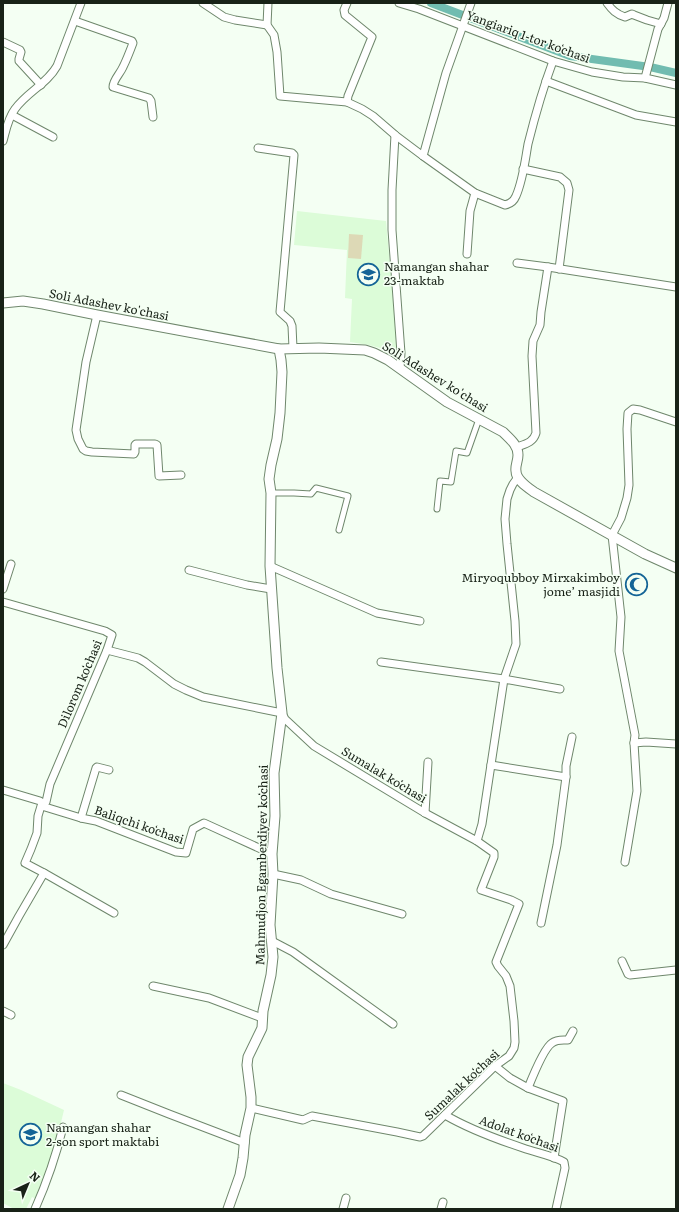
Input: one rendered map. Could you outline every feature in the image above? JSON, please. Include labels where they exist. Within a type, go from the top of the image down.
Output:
[{"type":"street","points":[[3,141],[9,120],[14,110],[22,100],[52,74],[57,66],[81,3]]},
{"type":"street","points":[[204,3],[224,17],[267,26]]},
{"type":"street","points":[[268,3],[267,26],[274,35],[277,52],[280,96],[346,102],[362,109],[423,156],[475,193],[500,203],[508,204],[516,197],[530,138],[553,61]]},
{"type":"street","points":[[346,102],[372,37],[345,15],[344,10],[347,3]]},
{"type":"street","name":"Yangiariq 1-tor koʻchasi","points":[[399,3],[464,23],[553,61],[592,72],[623,77],[646,76],[676,85]]},
{"type":"street","points":[[423,156],[446,73],[471,3]]},
{"type":"street","points":[[607,3],[615,13],[621,16],[625,17],[632,14],[661,24]]},
{"type":"street","points":[[646,76],[658,29],[668,3]]},
{"type":"street","points":[[75,21],[132,41],[132,46],[113,83],[113,87],[150,98],[153,117]]},
{"type":"street","points":[[3,42],[20,50],[20,61],[41,85]]},
{"type":"street","points":[[546,81],[636,115],[676,122]]},
{"type":"street","points":[[12,115],[53,137]]},
{"type":"street","points":[[395,135],[392,190],[392,230],[401,346],[400,368]]},
{"type":"street","points":[[258,148],[292,153],[294,155],[280,312],[290,321],[292,326],[293,348]]},
{"type":"street","points":[[523,169],[560,177],[567,183],[569,190],[559,269]]},
{"type":"street","points":[[467,254],[470,211],[475,193]]},
{"type":"street","points":[[517,263],[676,287]]},
{"type":"street","points":[[548,267],[540,325],[533,341],[532,356],[536,433],[531,442],[516,447],[518,455],[516,472],[518,477],[534,492],[645,554],[676,568]]},
{"type":"street","name":"Soli Adashev ko'chasi","points":[[3,302],[23,301],[43,304],[279,349],[366,350],[388,360],[447,402],[503,432],[516,447]]},
{"type":"street","points":[[96,315],[86,362],[76,430],[81,446],[86,451],[92,452],[134,454],[136,444],[155,444],[157,445],[159,476],[181,476]]},
{"type":"street","name":"Mahmudjon Egamberdiyev koʻchasi","points":[[228,1209],[240,1175],[245,1135],[251,1108],[247,1065],[248,1057],[262,1028],[262,1018],[271,975],[272,940],[270,925],[272,854],[275,816],[274,773],[282,713],[271,589],[271,493],[269,478],[277,439],[280,413],[282,372],[279,349]]},
{"type":"street","points":[[625,862],[637,791],[634,729],[619,651],[621,617],[612,535],[621,518],[629,485],[627,429],[628,413],[632,409],[640,410],[676,422]]},
{"type":"street","points":[[438,509],[440,481],[451,482],[456,451],[467,453],[479,419]]},
{"type":"street","points":[[477,841],[482,824],[504,679],[516,644],[505,519],[510,490],[512,484],[518,477]]},
{"type":"street","points":[[271,493],[311,494],[316,488],[348,496],[339,530]]},
{"type":"street","points":[[3,589],[11,564]]},
{"type":"street","points":[[270,566],[377,613],[420,621]]},
{"type":"street","points":[[189,570],[247,585],[271,589]]},
{"type":"street","name":"Dilorom koʻchasi","points":[[3,602],[110,633],[112,635],[50,784],[46,802],[41,806],[38,816],[37,833],[32,849],[25,863],[44,874]]},
{"type":"street","points":[[107,650],[138,658],[174,684],[197,695],[282,713]]},
{"type":"street","points":[[381,662],[504,679],[560,689]]},
{"type":"street","name":"Sumalak koʻchasi","points":[[251,1108],[303,1120],[312,1116],[420,1137],[445,1115],[495,1066],[509,1056],[514,1048],[515,1042],[514,1021],[508,980],[496,962],[519,904],[481,890],[494,853],[477,841],[425,813],[314,746],[285,719],[282,713]]},
{"type":"street","points":[[541,923],[556,845],[566,777],[566,766],[572,737]]},
{"type":"street","points":[[634,743],[646,742],[676,744]]},
{"type":"street","points":[[425,813],[428,762]]},
{"type":"street","points":[[491,765],[566,777]]},
{"type":"street","points":[[81,818],[96,768],[109,770]]},
{"type":"street","name":"Baliqchi koʻchasi","points":[[3,790],[40,801],[46,807],[96,821],[176,852],[184,853],[187,851],[193,829],[204,823],[272,854]]},
{"type":"street","points":[[3,945],[44,874],[114,913]]},
{"type":"street","points":[[272,874],[301,880],[331,894],[402,914]]},
{"type":"street","points":[[272,940],[293,952],[394,1024]]},
{"type":"street","points":[[622,961],[628,974],[630,975],[676,970]]},
{"type":"street","points":[[153,986],[209,998],[262,1018]]},
{"type":"street","points":[[3,1011],[11,1015]]},
{"type":"street","points":[[528,1088],[545,1052],[551,1043],[557,1040],[568,1040],[573,1031]]},
{"type":"street","points":[[495,1066],[510,1078],[528,1088],[563,1102],[554,1158]]},
{"type":"street","points":[[121,1095],[245,1143]]},
{"type":"street","name":"Adolat koʻchasi","points":[[445,1115],[486,1135],[564,1162],[565,1164],[556,1209]]},
{"type":"street","points":[[35,1209],[43,1193],[54,1161],[63,1127]]},
{"type":"street","points":[[343,1209],[346,1198]]},
{"type":"shaded area","name":"Namangan shahar 23-maktab","points":[[297,211],[386,221],[398,353],[369,345],[350,342],[352,299],[345,298],[347,250],[294,245]]},
{"type":"shaded area","points":[[349,234],[363,235],[361,259],[348,258]]},
{"type":"shaded area","name":"Namangan shahar 2-son sport maktabi","points":[[3,1083],[64,1110],[52,1160],[36,1199],[32,1197],[26,1209],[14,1209],[3,1203]]},
{"type":"waterway","points":[[431,3],[570,56],[650,67],[676,73]]},
{"type":"place","name":"Namangan shahar 23-maktab","points":[[368,274]]},
{"type":"place","name":"Miryoqubboy Mirxakimboy jome’ masjidi","points":[[636,585]]},
{"type":"place","name":"Namangan shahar 2-son sport maktabi","points":[[30,1135]]}]
